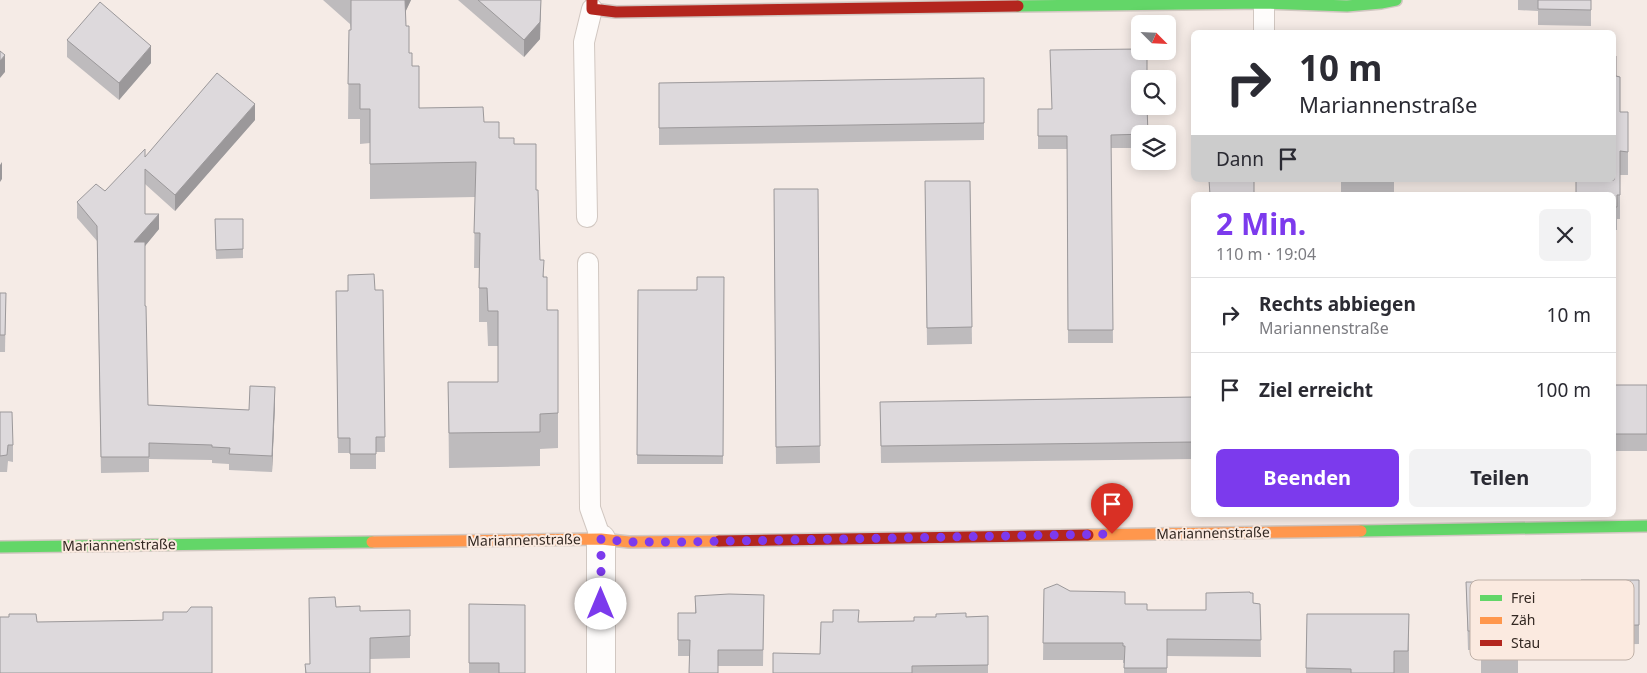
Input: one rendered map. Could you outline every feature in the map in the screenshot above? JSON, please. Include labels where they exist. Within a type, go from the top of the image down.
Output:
[{"type":"street","points":[[592,4],[624,12],[1264,3],[1342,5],[1381,4],[1396,0]]},
{"type":"street","name":"Mariannenstraße","points":[[0,547],[601,539],[630,542],[680,542],[1647,526]]},
{"type":"street","points":[[601,539],[601,673]]},
{"type":"lane","points":[[1264,3],[1264,30]]},
{"type":"lane","points":[[587,217],[584,42],[592,4]]},
{"type":"lane","points":[[588,263],[590,508],[601,539]]},
{"type":"building","points":[[351,0],[405,0],[406,26],[409,26],[409,53],[412,53],[412,66],[419,66],[419,108],[483,107],[484,122],[499,122],[499,138],[514,138],[514,144],[536,144],[536,190],[538,190],[540,260],[544,260],[543,277],[547,277],[547,310],[558,310],[558,413],[540,414],[540,432],[449,433],[448,382],[498,382],[498,311],[488,311],[487,288],[479,288],[480,233],[474,233],[476,162],[370,164],[370,109],[360,109],[360,84],[348,84]]},
{"type":"building","points":[[478,0],[541,0],[540,22],[524,40]]},
{"type":"building","points":[[1538,0],[1591,0],[1591,10],[1538,9]]},
{"type":"building","points":[[100,2],[151,46],[119,83],[67,40]]},
{"type":"building","points":[[1131,49],[1131,60],[1147,60],[1147,70],[1131,70],[1131,115],[1147,115],[1148,125],[1131,125],[1131,134],[1111,135],[1113,330],[1068,330],[1067,136],[1038,136],[1038,109],[1052,109],[1050,50]]},
{"type":"building","points":[[0,51],[5,55],[0,61]]},
{"type":"building","points":[[217,73],[255,104],[175,195],[145,169],[145,214],[159,214],[134,242],[145,242],[148,405],[249,410],[250,386],[275,387],[272,456],[229,454],[230,448],[212,447],[212,445],[149,443],[149,457],[101,457],[97,226],[77,202],[96,184],[105,191],[145,149],[145,157]]},
{"type":"building","points":[[1616,76],[1620,77],[1620,112],[1628,112],[1628,152],[1620,151],[1620,195],[1617,195],[1617,207],[1616,192],[1576,192],[1576,182],[1616,182]]},
{"type":"building","points":[[984,78],[984,123],[659,128],[659,83]]},
{"type":"building","points":[[925,181],[970,181],[972,327],[927,328]]},
{"type":"building","points":[[1209,182],[1254,182],[1254,192],[1210,192]]},
{"type":"building","points":[[774,189],[818,189],[820,446],[776,447]]},
{"type":"building","points":[[215,219],[243,219],[243,249],[216,250]]},
{"type":"building","points":[[374,274],[375,290],[383,290],[385,437],[376,437],[376,454],[350,454],[350,438],[338,438],[336,291],[348,291],[348,275]]},
{"type":"building","points":[[697,277],[724,277],[723,456],[637,455],[638,290],[697,290]]},
{"type":"building","points":[[0,293],[6,293],[5,335],[0,335]]},
{"type":"building","points":[[1616,385],[1647,385],[1647,434],[1616,434]]},
{"type":"building","points":[[1191,397],[1191,442],[881,446],[880,402]]},
{"type":"building","points":[[0,412],[12,412],[13,445],[8,445],[7,455],[0,456]]},
{"type":"building","points":[[1634,580],[1639,580],[1639,625],[1634,625]]},
{"type":"building","points":[[1466,582],[1470,582],[1470,631],[1468,631]]},
{"type":"building","points":[[1057,584],[1070,591],[1125,592],[1125,604],[1147,604],[1147,610],[1206,610],[1206,593],[1250,592],[1253,593],[1253,603],[1260,604],[1261,640],[1167,639],[1167,668],[1124,668],[1125,646],[1123,646],[1123,643],[1043,643],[1044,589]]},
{"type":"building","points":[[729,594],[764,595],[763,650],[718,650],[718,673],[689,673],[690,640],[678,640],[678,613],[696,613],[695,596]]},
{"type":"building","points":[[335,597],[336,607],[360,606],[360,611],[410,610],[410,636],[370,638],[370,673],[306,673],[305,664],[310,664],[309,598]]},
{"type":"building","points":[[469,604],[525,605],[525,673],[499,673],[499,663],[469,663]]},
{"type":"building","points":[[191,607],[212,607],[212,673],[0,673],[0,617],[9,617],[9,614],[36,614],[37,622],[163,620],[163,612],[187,612]]},
{"type":"building","points":[[833,610],[859,610],[858,622],[914,621],[914,617],[936,617],[936,614],[966,613],[966,617],[988,616],[988,665],[912,666],[912,673],[773,673],[773,653],[820,654],[821,622],[833,622]]},
{"type":"building","points":[[1307,614],[1409,614],[1408,651],[1394,651],[1394,673],[1351,673],[1351,669],[1306,668]]},
{"type":"traffic: fast","points":[[1018,6],[1264,3],[1347,6],[1396,0]]},
{"type":"traffic: fast","points":[[1361,531],[1647,526]]},
{"type":"traffic: fast","points":[[0,547],[372,542]]},
{"type":"traffic: slow","points":[[1088,535],[1361,531]]},
{"type":"traffic: slow","points":[[372,542],[601,539],[629,542],[719,541]]},
{"type":"traffic: jam","points":[[592,0],[592,9],[616,12],[1018,6]]},
{"type":"traffic: jam","points":[[719,541],[1088,535]]},
{"type":"route","points":[[601,604],[601,539],[630,542],[680,542],[1112,534]]}]
